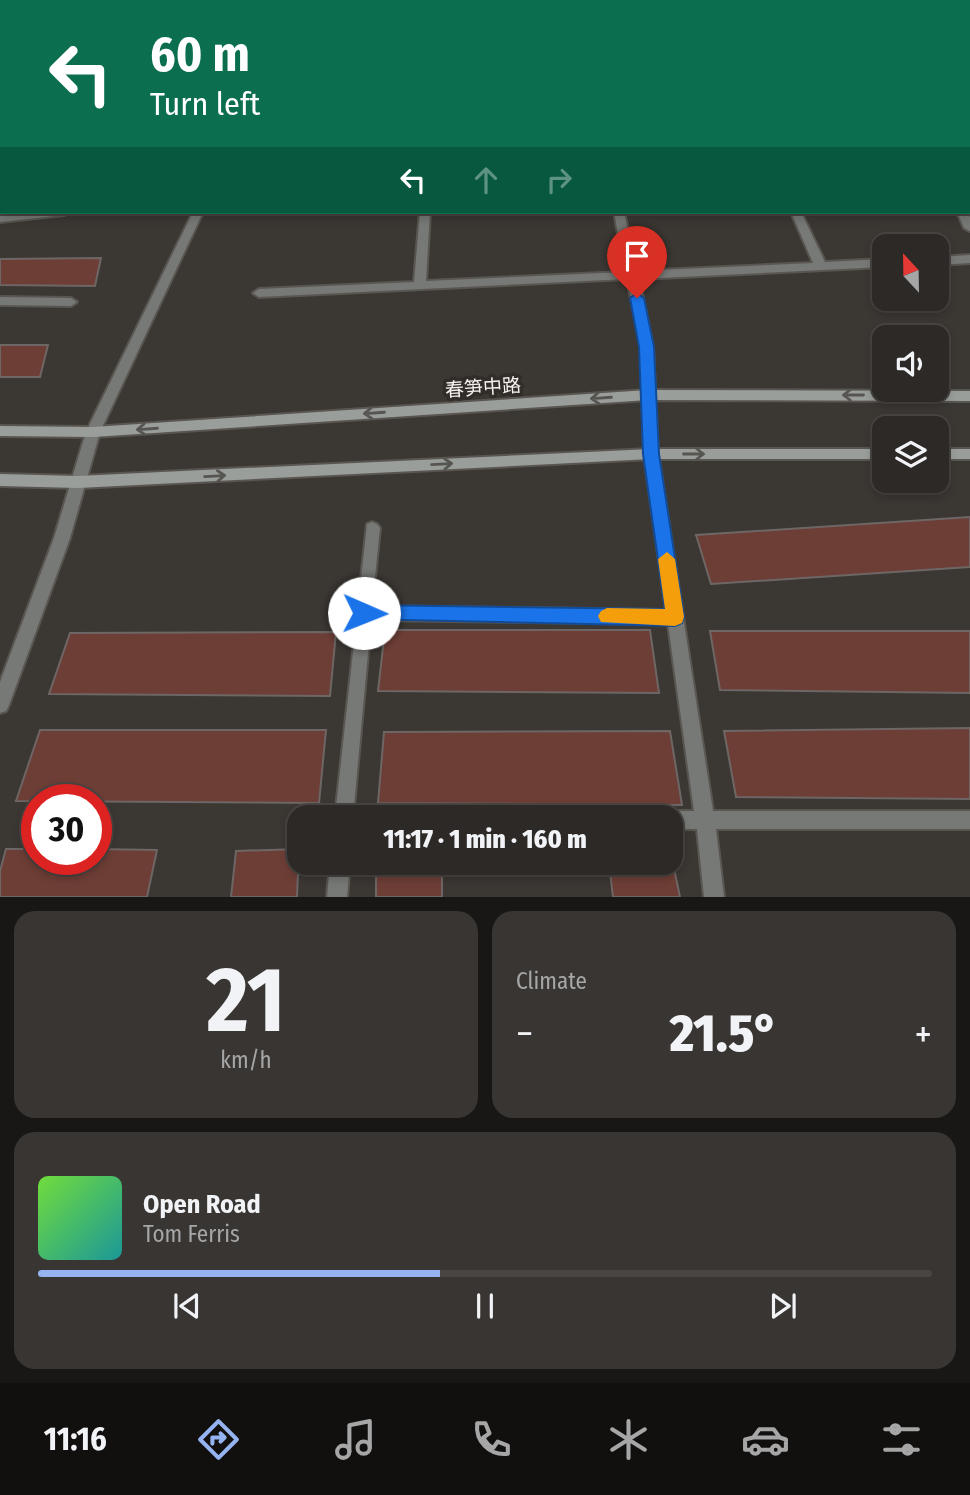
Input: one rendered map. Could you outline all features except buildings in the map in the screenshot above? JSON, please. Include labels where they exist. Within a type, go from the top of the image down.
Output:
[{"type":"main road","name":"春笋中路","points":[[0,431],[93,432],[649,395],[970,396]]},
{"type":"main road","points":[[0,480],[78,482],[651,454],[872,454]]},
{"type":"main road","points":[[949,454],[970,454]]},
{"type":"street","points":[[0,219],[46,214]]},
{"type":"street","points":[[0,705],[62,538],[93,432],[197,214]]},
{"type":"street","points":[[420,285],[425,214]]},
{"type":"street","points":[[620,214],[647,347],[651,454],[705,820],[713,897]]},
{"type":"street","points":[[797,214],[820,265]]},
{"type":"street","points":[[949,260],[970,259]]},
{"type":"street","points":[[259,293],[872,263]]},
{"type":"street","points":[[0,301],[71,302]]},
{"type":"street","points":[[345,805],[372,528]]},
{"type":"street","points":[[364,613],[675,617]]},
{"type":"street","points":[[683,820],[970,820]]},
{"type":"street","points":[[337,897],[339,875]]},
{"type":"slow traffic","points":[[607,616],[675,617],[667,559]]},
{"type":"route","points":[[364,613],[675,617],[651,454],[647,347],[637,298]]}]
